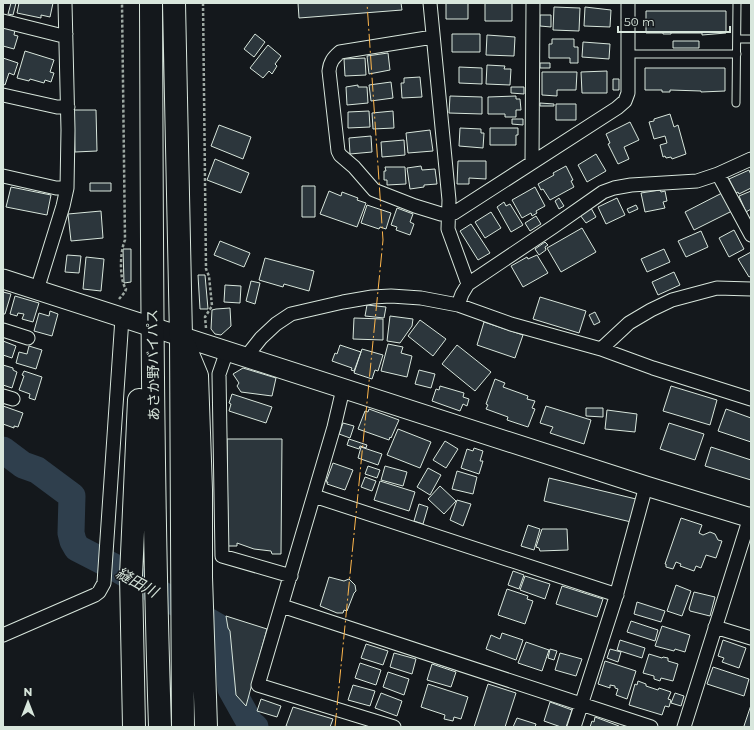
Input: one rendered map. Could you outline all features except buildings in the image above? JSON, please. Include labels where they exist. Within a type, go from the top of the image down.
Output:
[{"type":"highway","name":"あさか野バイパス","points":[[151,3],[152,328],[155,574],[160,727]]},
{"type":"highway","name":"あさか野バイパス","points":[[174,3],[181,337],[183,727]]},
{"type":"highway","points":[[134,727],[131,576],[140,385],[152,328]]},
{"type":"highway","points":[[181,337],[197,376],[206,727]]},
{"type":"street","points":[[37,290],[63,206],[67,188],[68,107],[65,3]]},
{"type":"street","points":[[430,3],[449,200],[448,229],[468,284]]},
{"type":"street","points":[[532,162],[533,3]]},
{"type":"street","points":[[433,37],[340,52],[333,58],[329,71],[338,151],[340,155],[354,167],[374,190],[415,206],[441,214],[448,214],[454,213],[617,108],[625,100],[628,93],[628,3]]},
{"type":"street","points":[[3,21],[59,35],[66,34]]},
{"type":"street","points":[[3,95],[57,107],[68,107]]},
{"type":"street","points":[[458,305],[468,284],[603,192],[614,188],[631,185],[696,181],[718,174],[751,159]]},
{"type":"street","points":[[718,174],[751,235]]},
{"type":"street","points":[[3,176],[56,188],[67,188]]},
{"type":"street","points":[[3,279],[646,486],[750,517],[684,727]]},
{"type":"street","points":[[601,349],[629,323],[672,300],[718,288],[751,289]]},
{"type":"street","points":[[246,357],[261,338],[284,318],[291,314],[343,302],[383,296],[421,298],[458,305],[511,324],[601,349],[660,371],[751,399]]},
{"type":"street","points":[[3,635],[95,595],[99,592],[104,583],[122,318]]},
{"type":"street","points":[[3,330],[28,338]]},
{"type":"street","points":[[227,351],[219,374],[222,556],[291,576]]},
{"type":"street","points":[[343,389],[334,427],[258,685],[394,727]]},
{"type":"street","points":[[574,727],[617,595],[646,486]]},
{"type":"street","points":[[314,496],[617,595]]},
{"type":"street","points":[[282,606],[651,727]]},
{"type":"street","points":[[716,627],[751,638]]},
{"type":"lane","points":[[736,103],[737,3]]},
{"type":"lane","points":[[737,39],[751,39]]},
{"type":"lane","points":[[628,54],[737,54]]},
{"type":"path","points":[[113,301],[119,299],[126,289],[122,284],[122,248],[125,240],[122,3]]},
{"type":"path","points":[[203,3],[206,269],[209,276],[212,306],[205,317],[207,332]]},
{"type":"waterway","name":"縫田川","points":[[3,450],[23,465],[37,470],[72,496],[71,533],[77,548],[114,567],[225,631],[231,689],[250,723],[255,727]]},
{"type":"power","points":[[335,727],[383,240],[367,3]]}]
